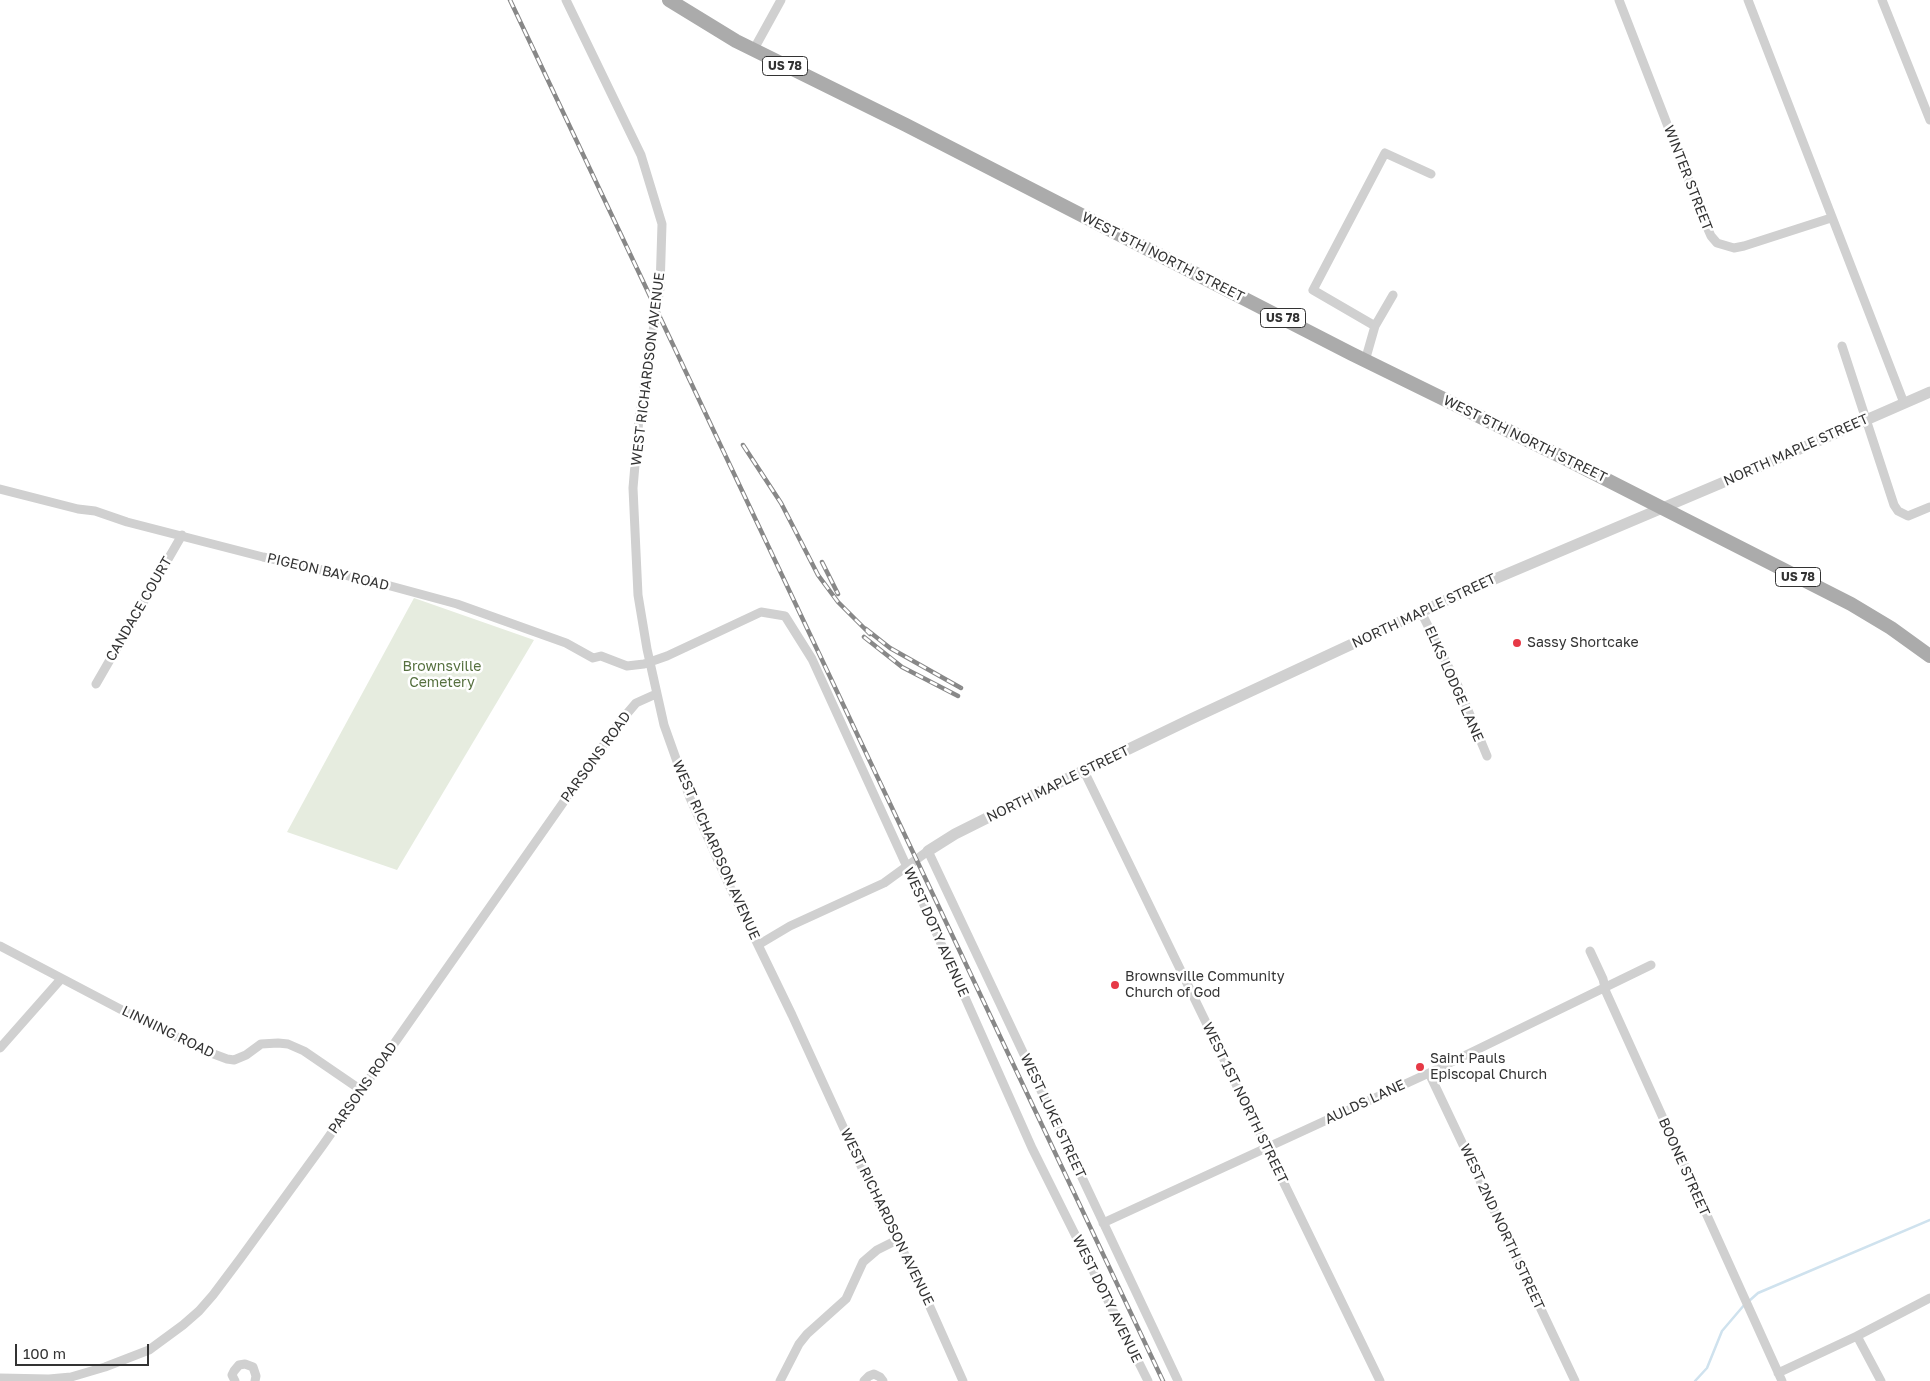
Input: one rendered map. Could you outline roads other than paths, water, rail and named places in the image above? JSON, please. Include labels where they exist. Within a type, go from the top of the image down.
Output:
[{"type":"main road","name":"WEST 5TH NORTH STREET","points":[[669,0],[725,35],[906,125],[1365,361],[1661,507]]},
{"type":"main road","name":"US 78","points":[[1661,507],[1851,604],[1891,628],[1930,656]]},
{"type":"street","name":"WEST RICHARDSON AVENUE","points":[[566,0],[641,155],[662,224],[660,288],[639,418],[634,488],[638,595],[656,694],[664,725],[690,798],[729,885],[867,1179],[899,1239],[963,1381]]},
{"type":"street","points":[[754,49],[782,0]]},
{"type":"street","name":"WINTER STREET","points":[[1619,0],[1707,227],[1717,243],[1734,248],[1744,246],[1831,218]]},
{"type":"street","points":[[1748,0],[1904,403]]},
{"type":"street","points":[[1882,0],[1930,120]]},
{"type":"street","points":[[1376,326],[1314,290],[1385,153],[1431,174]]},
{"type":"street","points":[[1365,361],[1376,326],[1392,295]]},
{"type":"street","points":[[1842,346],[1894,505],[1898,512],[1908,516],[1930,507]]},
{"type":"street","name":"NORTH MAPLE STREET","points":[[928,852],[955,834],[1084,771],[1421,612],[1930,392]]},
{"type":"street","name":"PIGEON BAY ROAD","points":[[0,489],[78,509],[95,511],[127,522],[255,555],[372,581],[457,604],[566,643],[593,658],[601,656],[627,666],[650,662]]},
{"type":"street","name":"CANDACE COURT","points":[[96,684],[182,535]]},
{"type":"street","name":"WEST DOTY AVENUE","points":[[650,662],[667,656],[761,612],[785,616],[812,659],[1032,1148],[1148,1381]]},
{"type":"street","name":"ELKS LODGE LANE","points":[[1421,612],[1458,686],[1486,756]]},
{"type":"street","name":"PARSONS ROAD","points":[[0,1378],[71,1378],[106,1367],[149,1350],[183,1325],[213,1295],[361,1090],[619,723],[636,704],[656,694]]},
{"type":"street","name":"WEST 1ST NORTH STREET","points":[[1084,771],[1380,1381]]},
{"type":"street","points":[[758,945],[790,926],[884,883],[928,852]]},
{"type":"street","name":"WEST LUKE STREET","points":[[928,852],[1178,1381]]},
{"type":"street","name":"LINNING ROAD","points":[[0,946],[61,979],[201,1049],[227,1059],[240,1058],[261,1044],[278,1043],[298,1048],[361,1090]]},
{"type":"street","name":"BOONE STREET","points":[[1590,951],[1606,986],[1610,1001],[1780,1377]]},
{"type":"street","name":"AULDS LANE","points":[[1103,1223],[1429,1073],[1651,965]]},
{"type":"street","points":[[0,1048],[61,979]]},
{"type":"street","name":"WEST 2ND NORTH STREET","points":[[1429,1073],[1575,1381]]},
{"type":"street","points":[[780,1381],[799,1344],[807,1334],[846,1299],[863,1262],[877,1250],[899,1239]]},
{"type":"street","points":[[1780,1377],[1930,1298]]},
{"type":"street","points":[[1857,1336],[1881,1381]]},
{"type":"street","points":[[236,1381],[232,1375],[234,1371],[239,1365],[245,1364],[253,1368],[256,1376],[255,1381]]},
{"type":"street","points":[[864,1381],[874,1374],[883,1381]]},
{"type":"waterway","points":[[1749,1301],[1758,1293],[1930,1220]]},
{"type":"waterway","points":[[1695,1381],[1707,1368],[1722,1331],[1745,1304]]},
{"type":"railway","points":[[510,0],[1163,1381]]},
{"type":"railway","points":[[743,445],[781,503],[818,575],[838,602],[870,634]]},
{"type":"railway","points":[[822,562],[838,594]]},
{"type":"railway","points":[[866,629],[890,648],[961,688]]},
{"type":"railway","points":[[864,637],[902,667],[958,696]]},
{"type":"place","name":"Sassy Shortcake","points":[[1517,643]]},
{"type":"place","name":"Brownsville Community Church of God","points":[[1115,985]]},
{"type":"place","name":"Saint Pauls Episcopal Church","points":[[1420,1067]]},
{"type":"park label","name":"Brownsville Cemetery","points":[[442,676]]}]
